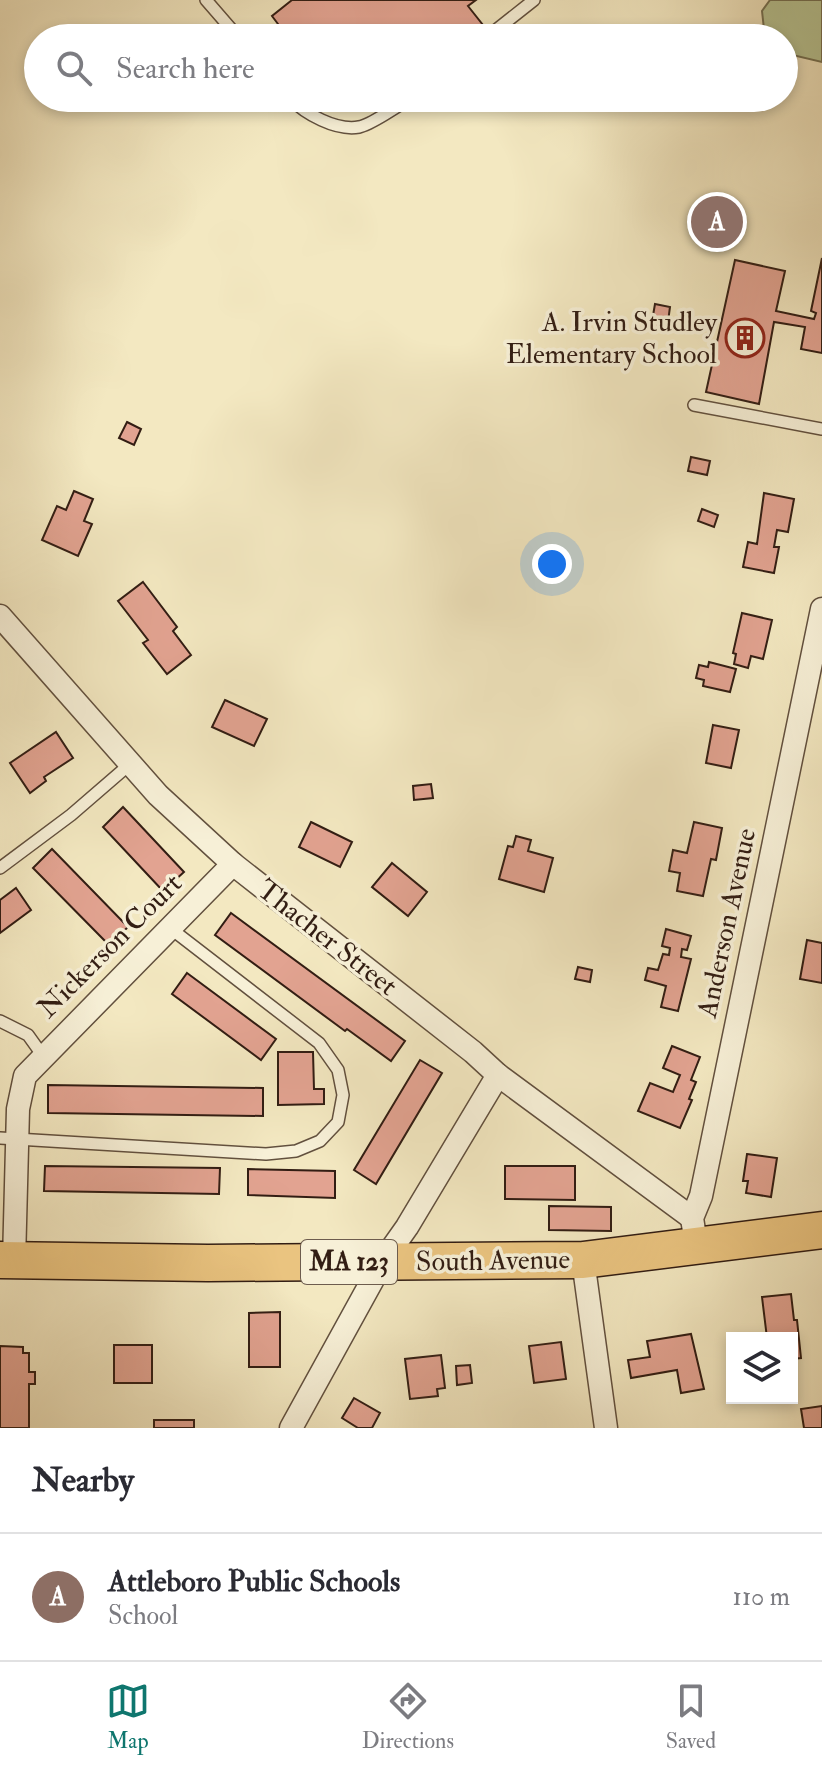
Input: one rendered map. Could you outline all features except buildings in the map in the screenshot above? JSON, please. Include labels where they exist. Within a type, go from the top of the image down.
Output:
[{"type":"highway","name":"MA 123","points":[[695,1233],[822,1230]]},
{"type":"highway","name":"South Avenue","points":[[7,1260],[208,1263],[583,1260],[695,1233]]},
{"type":"street","name":"Anderson Avenue","points":[[695,1233],[822,609]]},
{"type":"street","name":"Thacher Street","points":[[0,616],[158,795],[233,864],[473,1052],[695,1233]]},
{"type":"street","name":"Nickerson Court","points":[[7,1260],[9,1139],[25,1076],[233,864]]},
{"type":"street","points":[[291,1428],[383,1261],[407,1227],[498,1075]]},
{"type":"street","points":[[583,1260],[606,1428]]},
{"type":"lane","points":[[206,0],[227,24]]},
{"type":"lane","points":[[504,24],[534,0]]},
{"type":"lane","points":[[305,112],[325,123],[359,127],[385,112]]},
{"type":"lane","points":[[694,405],[822,429]]},
{"type":"lane","points":[[0,868],[71,815],[130,764]]},
{"type":"lane","points":[[9,1139],[266,1154],[296,1151],[320,1141],[338,1122],[343,1095],[338,1070],[319,1043],[170,928]]},
{"type":"lane","points":[[0,1021],[28,1035],[43,1056]]},
{"type":"green space","points":[[770,0],[822,0],[822,62],[798,56],[798,24],[763,24],[762,11]]},
{"type":"place","name":"Attleboro Public Schools","points":[[717,222]]},
{"type":"place","name":"A. Irvin Studley Elementary School","points":[[745,338]]}]
